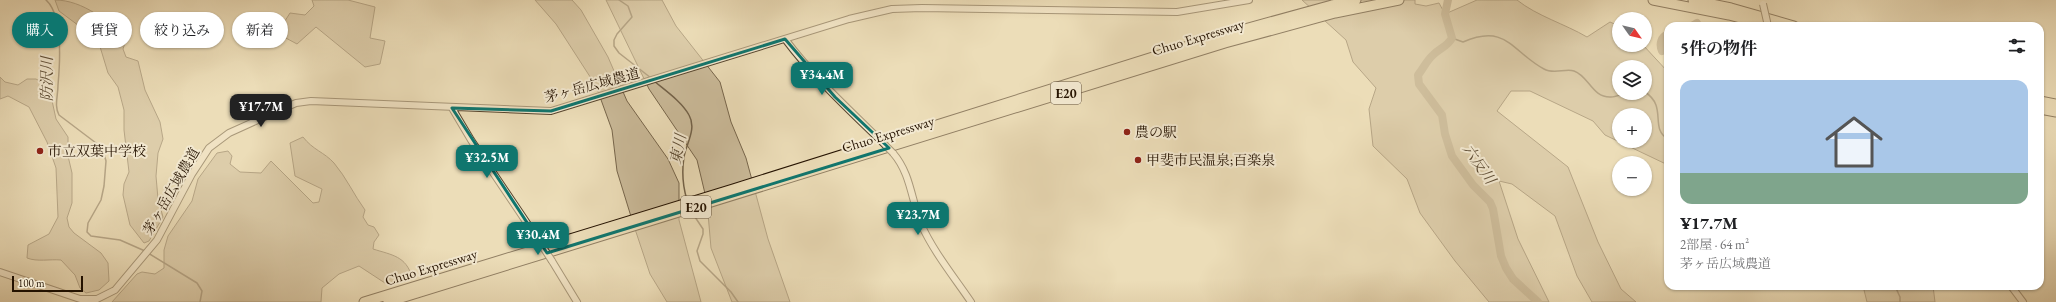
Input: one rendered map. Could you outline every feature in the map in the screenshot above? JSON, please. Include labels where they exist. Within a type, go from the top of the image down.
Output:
[{"type":"highway","name":"Chuo Expressway","points":[[734,193],[1223,36],[1332,5],[1356,0]]},
{"type":"highway","name":"Chuo Expressway","points":[[364,302],[734,193],[1232,41],[1335,13],[1399,0]]},
{"type":"highway","points":[[1653,0],[1729,15],[1754,22]]},
{"type":"highway","points":[[1694,0],[1731,8],[1780,22]]},
{"type":"highway","points":[[2044,102],[2056,104]]},
{"type":"highway","points":[[2044,110],[2056,112]]},
{"type":"highway","name":"Chuo Expressway","points":[[388,302],[657,215]]},
{"type":"street","name":"茅ヶ岳広域農道","points":[[0,272],[80,299],[101,298],[115,290],[157,240],[201,159],[210,148],[229,133],[289,105],[311,101],[551,111],[874,12],[906,8],[1177,12],[1249,0]]},
{"type":"street","points":[[1762,2],[1768,22]]},
{"type":"street","points":[[785,39],[830,91],[893,153],[901,163],[907,175],[922,225],[940,256],[971,302]]},
{"type":"street","points":[[452,108],[471,140],[539,241],[577,302]]},
{"type":"street","points":[[2014,290],[2023,302]]},
{"type":"highlighted area","points":[[785,39],[835,97],[889,148],[735,196],[547,253],[452,108],[551,111]]},
{"type":"shaded area","points":[[55,0],[75,4],[93,12],[76,12],[76,24],[68,18],[68,12],[59,11]]},
{"type":"shaded area","points":[[312,0],[348,0],[375,7],[370,38],[385,41],[380,64],[365,67],[316,27],[297,44],[288,39],[288,16],[290,13],[305,15],[314,6]]},
{"type":"shaded area","points":[[535,0],[572,0],[581,10],[608,57],[627,101],[668,159],[679,183],[679,220],[701,302],[667,302],[650,274],[617,171],[612,130],[596,86],[556,24]]},
{"type":"shaded area","points":[[606,0],[662,0],[676,26],[720,82],[731,122],[746,158],[768,239],[790,302],[732,302],[711,248],[707,202],[697,160],[649,89]]},
{"type":"shaded area","points":[[1302,0],[1415,0],[1415,4],[1426,6],[1439,3],[1445,14],[1477,0],[1517,0],[1533,11],[1587,37],[1610,22],[1612,23],[1612,52],[1649,52],[1664,68],[1664,163],[1652,156],[1632,148],[1652,148],[1652,108],[1612,108],[1612,138],[1605,135],[1593,121],[1530,91],[1511,91],[1497,111],[1568,167],[1598,242],[1621,289],[1636,302],[1592,302],[1577,276],[1555,216],[1512,184],[1499,181],[1518,239],[1549,302],[1489,302],[1455,261],[1420,213],[1407,179],[1373,146],[1369,109],[1376,88],[1353,62],[1346,40]]},
{"type":"shaded area","points":[[100,48],[123,48],[126,57],[138,61],[145,90],[160,122],[163,139],[158,153],[156,176],[158,199],[163,217],[149,241],[144,243],[130,225],[123,195],[124,184],[129,172],[124,130],[124,110],[118,87],[108,73]]},
{"type":"shaded area","points":[[0,77],[5,82],[18,85],[27,79],[36,79],[45,84],[51,96],[56,119],[68,137],[68,156],[72,173],[72,203],[67,218],[69,227],[74,233],[101,253],[108,263],[109,281],[99,290],[86,293],[80,288],[75,275],[61,260],[39,260],[27,258],[28,245],[49,234],[58,217],[56,168],[47,142],[29,107],[8,96],[0,99]]},
{"type":"shaded area","points":[[303,137],[334,163],[365,210],[363,217],[368,225],[374,227],[379,235],[374,242],[373,249],[402,260],[412,277],[388,285],[359,266],[339,274],[322,288],[321,302],[112,302],[137,274],[142,272],[155,274],[164,268],[164,250],[168,236],[192,201],[198,179],[217,153],[228,151],[232,156],[230,164],[240,172],[261,173],[271,161],[313,203],[319,202],[322,189],[295,176],[290,143]]},
{"type":"shaded area","points":[[1864,290],[1934,290],[1935,302],[1867,302]]},
{"type":"waterway","name":"防沢川","points":[[46,0],[51,7],[58,28],[60,52],[56,104],[59,115],[96,143],[103,150],[106,161],[101,200],[88,223],[87,232],[91,236],[120,240],[145,251]]},
{"type":"waterway","name":"東川","points":[[619,0],[628,6],[632,17],[617,34],[614,40],[614,46],[619,53],[651,78]]},
{"type":"waterway","name":"六反川","points":[[1448,0],[1445,14],[1452,38],[1427,62],[1418,75],[1419,84],[1442,115],[1445,134],[1452,156],[1473,185],[1490,202],[1493,209],[1501,256],[1506,268],[1513,279],[1538,302]]},
{"type":"waterway","points":[[1452,38],[1463,42],[1478,37],[1490,36],[1500,38],[1508,42],[1544,69],[1548,71],[1574,71],[1583,77],[1599,94],[1612,97]]},
{"type":"waterway","points":[[1662,51],[1661,41],[1664,37]]},
{"type":"waterway","name":"東川","points":[[654,81],[686,110],[691,120],[692,126],[685,152],[683,167],[687,200]]},
{"type":"waterway","points":[[1652,98],[1656,104],[1658,123],[1664,136]]},
{"type":"waterway","name":"東川","points":[[691,211],[703,229],[703,234],[697,251],[700,261],[731,292],[738,302]]},
{"type":"waterway","name":"防沢川","points":[[148,253],[197,283],[202,291],[200,302]]},
{"type":"waterway","points":[[1897,290],[1900,297],[1900,302]]},
{"type":"place","name":"農の駅","points":[[1127,132]]},
{"type":"place","name":"市立双葉中学校","points":[[40,151]]},
{"type":"place","name":"甲斐市民温泉;百楽泉","points":[[1138,160]]}]
